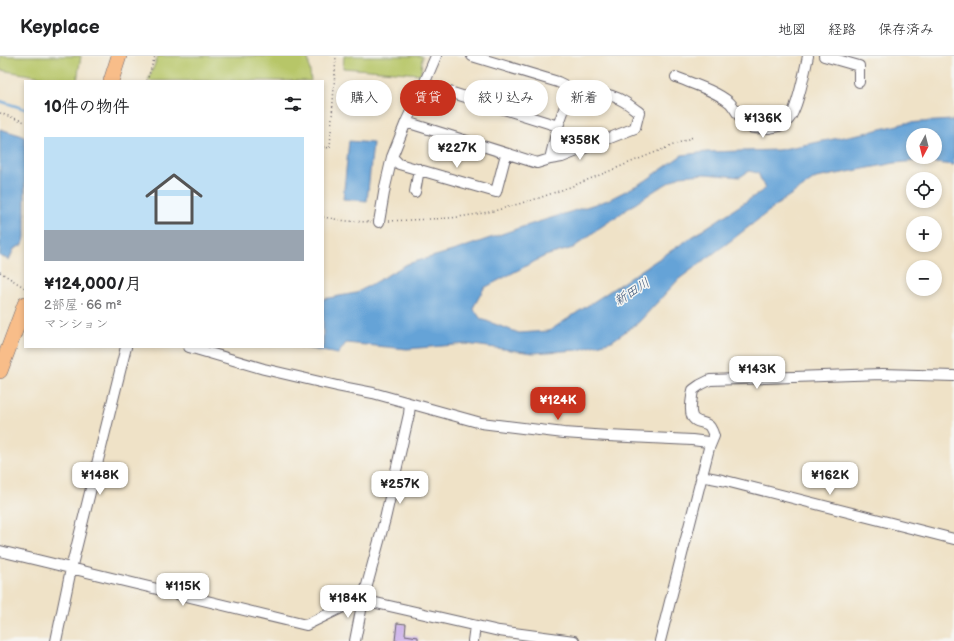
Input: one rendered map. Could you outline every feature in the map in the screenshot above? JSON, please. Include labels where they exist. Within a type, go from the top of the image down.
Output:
[{"type":"highway","points":[[111,80],[119,56]]},
{"type":"highway","points":[[0,371],[24,307]]},
{"type":"street","points":[[426,80],[436,56]]},
{"type":"street","points":[[472,56],[556,81]]},
{"type":"street","points":[[676,77],[708,90],[729,102],[738,115],[750,127],[760,129],[776,127],[789,120],[795,107],[808,56]]},
{"type":"street","points":[[824,56],[859,66],[859,82]]},
{"type":"street","points":[[456,94],[558,126]]},
{"type":"street","points":[[406,122],[536,163],[562,157],[635,128],[639,112],[622,100],[612,96]]},
{"type":"street","points":[[379,222],[392,157],[409,116]]},
{"type":"street","points":[[550,159],[562,116]]},
{"type":"street","points":[[392,157],[399,164],[496,192],[506,154]]},
{"type":"street","points":[[415,192],[419,169]]},
{"type":"street","points":[[56,641],[71,569],[126,348]]},
{"type":"street","points":[[192,348],[264,369],[373,393],[481,423],[608,436],[692,440],[708,442],[708,448]]},
{"type":"street","points":[[660,641],[708,448],[714,436],[712,428],[700,423],[691,415],[693,390],[710,380],[882,374],[954,376]]},
{"type":"street","points":[[356,641],[363,600],[385,519],[410,404]]},
{"type":"street","points":[[701,476],[954,539]]},
{"type":"street","points":[[0,551],[306,625],[349,604],[363,600],[525,638],[574,641]]},
{"type":"street","points":[[473,641],[475,626]]},
{"type":"street","points":[[496,641],[499,631]]},
{"type":"path","points":[[147,80],[155,56]]},
{"type":"path","points":[[324,147],[330,148],[336,56]]},
{"type":"path","points":[[0,113],[24,122]]},
{"type":"path","points":[[324,217],[346,221],[379,222],[450,218],[494,211],[570,187],[693,137]]},
{"type":"path","points":[[0,272],[24,286]]},
{"type":"green space","points":[[0,56],[81,56],[77,80],[61,80],[0,70]]},
{"type":"green space","points":[[158,56],[308,56],[311,80],[148,80]]},
{"type":"green space","points":[[344,56],[422,56],[421,74],[343,68]]},
{"type":"water","name":"新田川","points":[[954,121],[954,165],[942,164],[942,128],[906,128],[906,162],[816,178],[786,198],[679,279],[639,322],[612,341],[578,350],[533,353],[466,344],[407,349],[346,343],[338,354],[305,348],[324,348],[324,299],[356,293],[407,264],[456,250],[608,200],[645,181],[682,155],[707,152],[778,150],[906,123]],"holes":[[[749,171],[758,173],[765,189],[549,331],[519,333],[481,319],[473,308],[484,288],[545,256],[573,248],[654,191],[680,176],[705,174],[740,177]]]},
{"type":"water","points":[[0,129],[24,137],[24,240],[22,245],[14,249],[9,260],[0,256]]},
{"type":"water","points":[[349,141],[373,143],[367,201],[343,199]]},
{"type":"building","points":[[397,623],[406,624],[405,635],[418,637],[418,641],[395,641]]},
{"type":"waterway","points":[[0,101],[24,109]]}]
